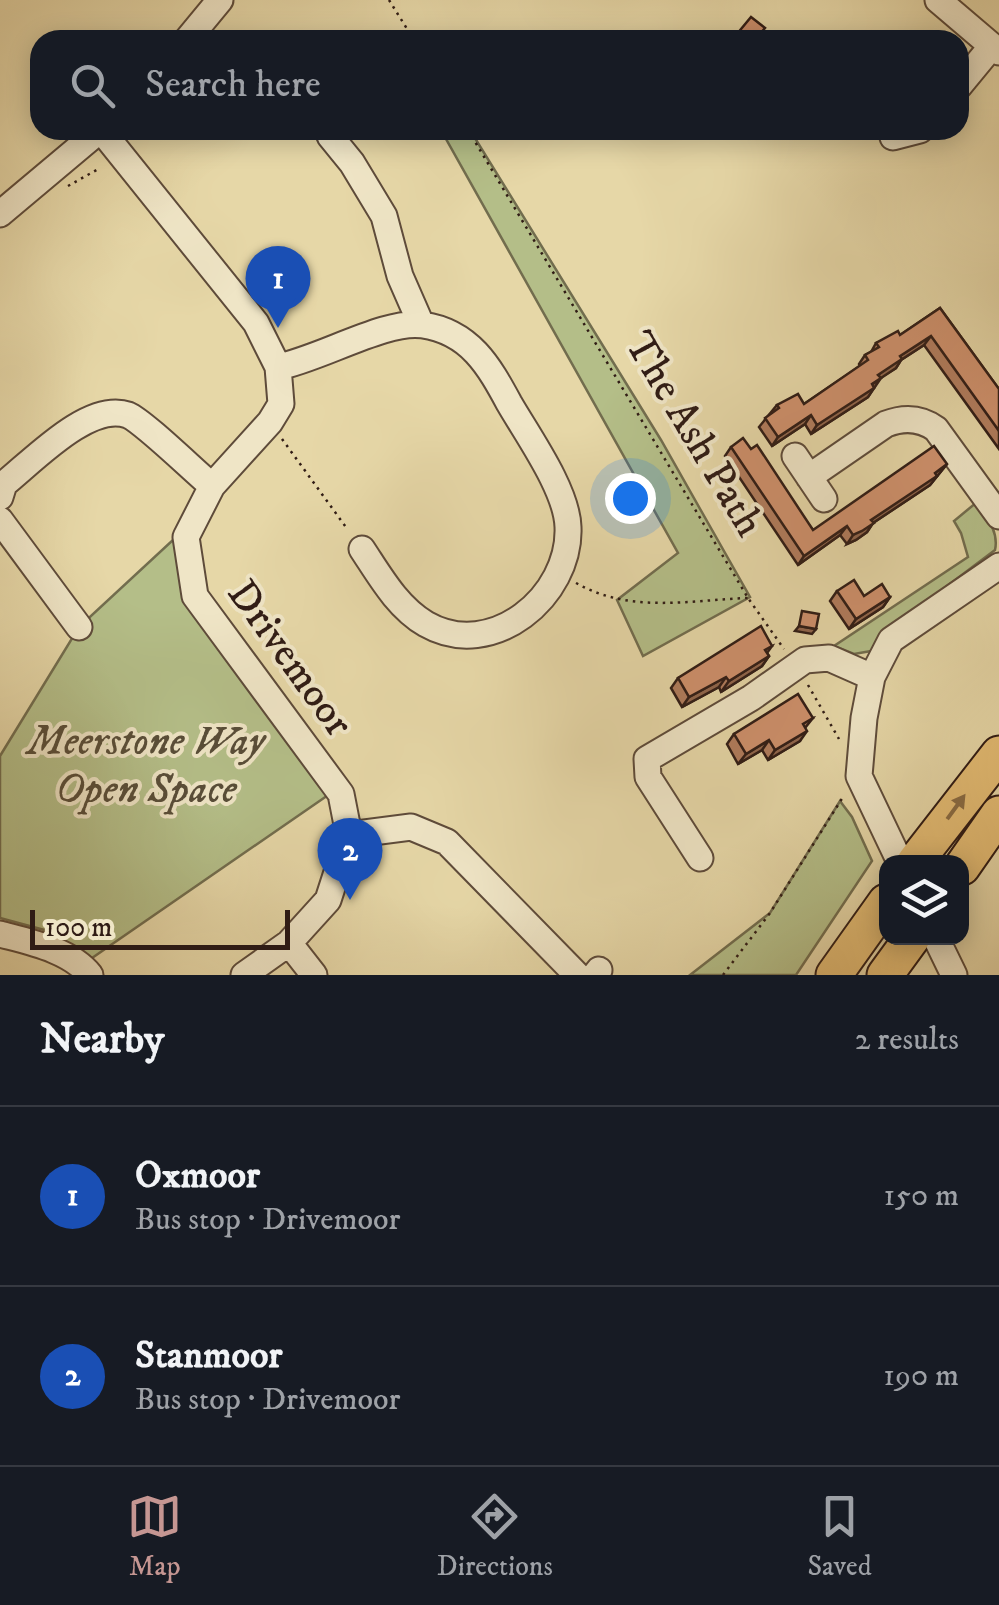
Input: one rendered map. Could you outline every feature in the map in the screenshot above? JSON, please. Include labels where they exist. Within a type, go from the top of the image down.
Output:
[{"type":"highway","points":[[921,855],[999,754]]},
{"type":"highway","points":[[969,857],[999,814]]},
{"type":"highway","points":[[834,975],[879,912]]},
{"type":"highway","points":[[885,975],[907,945]]},
{"type":"street","points":[[195,30],[220,0]]},
{"type":"street","points":[[938,0],[995,48],[969,75]]},
{"type":"street","points":[[0,214],[88,140]]},
{"type":"street","points":[[109,140],[256,322],[278,367],[281,404],[270,422]]},
{"type":"street","points":[[333,140],[352,162],[384,216],[400,276],[421,324]]},
{"type":"street","points":[[352,162],[359,140]]},
{"type":"street","points":[[278,367],[300,363],[396,326],[421,324],[466,340],[480,354],[499,385],[565,509],[568,536],[563,568],[539,604],[493,630],[472,634],[428,625],[397,600],[362,549]]},
{"type":"street","points":[[0,497],[4,484],[74,427],[106,412],[130,416],[212,486]]},
{"type":"street","points":[[824,499],[802,467],[886,424],[923,421],[936,429],[999,516]]},
{"type":"street","name":"Drivemoor","points":[[270,422],[212,486],[186,538],[195,596],[341,794],[349,834]]},
{"type":"street","points":[[0,520],[79,627]]},
{"type":"street","points":[[897,855],[859,776],[872,676],[892,640],[999,566]]},
{"type":"street","points":[[620,774],[751,698],[796,665],[814,658],[829,658],[872,676]]},
{"type":"street","points":[[647,759],[648,778],[701,847]]},
{"type":"street","points":[[244,975],[290,943],[328,900],[349,834],[411,827],[447,842],[590,973]]},
{"type":"street","points":[[0,934],[41,945],[82,965],[90,975]]},
{"type":"street","points":[[290,943],[314,975]]},
{"type":"street","points":[[939,945],[954,975]]},
{"type":"path","points":[[390,0],[408,30]]},
{"type":"path","name":"The Ash Path","points":[[474,140],[748,598],[796,665],[859,776]]},
{"type":"path","points":[[68,186],[122,154]]},
{"type":"path","points":[[270,422],[362,549]]},
{"type":"path","points":[[574,582],[617,600],[664,605],[748,598]]},
{"type":"path","points":[[723,975],[770,913],[859,776]]},
{"type":"green space","points":[[447,140],[476,140],[661,440],[750,597],[643,656],[617,600],[678,553]]},
{"type":"green space","points":[[977,502],[994,531],[995,550],[910,614],[871,651],[854,654],[834,646],[968,557],[954,521]]},
{"type":"green space","name":"Meerstone Way Open Space","points":[[174,539],[183,595],[334,791],[92,958],[48,931],[0,918],[0,756],[79,627]]},
{"type":"green space","points":[[840,801],[852,817],[872,861],[796,975],[690,975],[770,913]]},
{"type":"building","points":[[751,17],[765,28],[763,30],[740,30]]},
{"type":"building","points":[[940,308],[999,389],[999,431],[931,336],[878,375],[881,378],[872,384],[874,388],[817,425],[811,415],[778,437],[765,418],[779,408],[777,405],[798,394],[804,404],[868,360],[865,355],[879,347],[876,343],[898,331],[900,335]]},
{"type":"building","points":[[743,438],[751,449],[757,445],[813,530],[934,446],[947,464],[935,473],[937,476],[871,520],[874,523],[862,531],[853,535],[847,526],[804,556],[731,447]]},
{"type":"building","points":[[854,580],[864,596],[882,584],[890,597],[856,619],[837,591]]},
{"type":"building","points":[[802,611],[819,614],[816,629],[799,626]]},
{"type":"building","points":[[761,626],[772,646],[765,650],[769,656],[729,681],[726,677],[689,697],[678,678]]},
{"type":"building","points":[[798,694],[813,718],[803,724],[807,731],[775,750],[769,740],[746,754],[734,734]]},
{"type":"place","name":"Oxmoor","points":[[278,328]]},
{"type":"place","name":"Stanmoor","points":[[350,900]]}]
